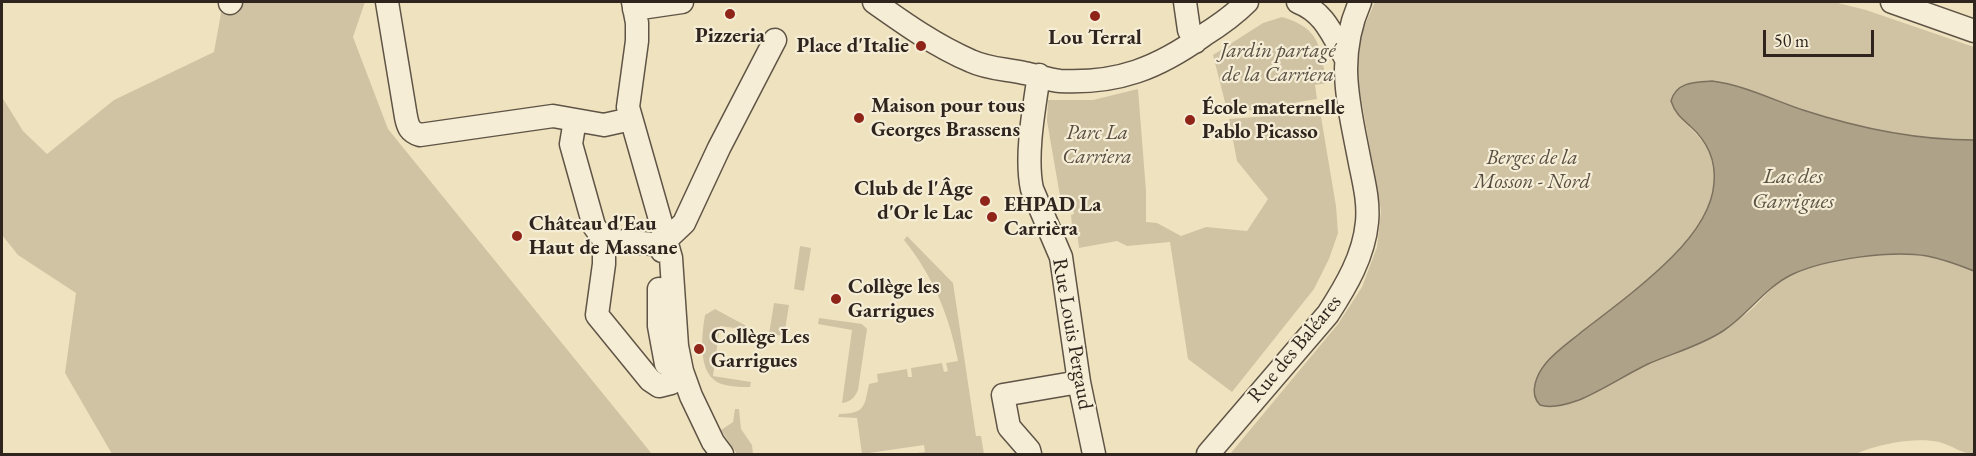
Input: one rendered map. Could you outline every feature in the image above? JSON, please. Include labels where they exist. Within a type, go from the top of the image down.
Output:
[{"type":"street","points":[[387,2],[406,117],[412,133],[420,135],[553,116],[604,125],[631,119]]},
{"type":"street","points":[[682,2],[634,5],[637,41],[628,107],[671,258],[677,345],[682,370],[691,396],[722,454]]},
{"type":"street","points":[[874,2],[940,47],[986,67],[1039,75],[1058,81],[1101,81],[1140,72],[1160,64],[1192,36],[1239,2]]},
{"type":"street","points":[[898,2],[945,34],[1012,70]]},
{"type":"street","points":[[1185,2],[1192,36]]},
{"type":"street","points":[[1192,36],[1235,14],[1247,2]]},
{"type":"street","name":"Rue des Baléares","points":[[1298,2],[1310,7],[1322,17],[1345,57]]},
{"type":"street","name":"Rue des Baléares","points":[[1208,454],[1328,314],[1345,289],[1359,260],[1367,223],[1366,189],[1347,91],[1345,57],[1353,18],[1360,2]]},
{"type":"street","points":[[1892,2],[1974,31]]},
{"type":"street","points":[[604,240],[654,244],[666,240],[684,224],[724,137],[775,40]]},
{"type":"street","name":"Rue Louis Pergaud","points":[[1039,75],[1031,127],[1030,179],[1032,189],[1061,257],[1079,382],[1094,454]]},
{"type":"street","points":[[575,120],[571,144],[594,226],[604,240],[604,264],[597,315],[650,380],[659,386],[671,383]]},
{"type":"street","points":[[666,240],[659,267],[659,326],[671,383],[678,404],[705,454]]},
{"type":"street","points":[[1030,454],[1009,427],[1003,395],[1079,382]]},
{"type":"green space","points":[[223,2],[365,2],[353,37],[388,129],[652,454],[112,454],[65,373],[76,293],[18,255],[2,235],[2,97],[23,131],[47,154],[114,100],[214,52]]},
{"type":"green space","name":"Berges de la Mosson - Nord","points":[[1375,2],[1834,2],[1866,10],[1974,47],[1974,140],[1931,138],[1867,127],[1825,116],[1724,83],[1700,82],[1687,84],[1677,90],[1671,101],[1675,110],[1705,144],[1713,165],[1713,189],[1705,213],[1691,236],[1672,258],[1628,297],[1558,351],[1545,364],[1536,380],[1554,406],[1563,404],[1581,398],[1729,325],[1748,312],[1778,283],[1799,272],[1853,257],[1910,254],[1932,257],[1974,271],[1974,454],[1965,453],[1939,442],[1919,440],[1886,444],[1856,454],[1230,454],[1338,324],[1362,287],[1377,247],[1381,211],[1356,70],[1359,38]]},
{"type":"green space","name":"Jardin partagé de la Carriera","points":[[1282,17],[1305,27],[1312,34],[1320,49],[1327,83],[1315,85],[1317,99],[1228,114],[1213,55],[1263,23]]},
{"type":"green space","name":"Parc La Carriera","points":[[1138,89],[1146,191],[1146,222],[1157,223],[1181,236],[1206,227],[1247,231],[1268,199],[1237,161],[1229,119],[1292,114],[1319,105],[1336,206],[1338,233],[1329,259],[1314,289],[1232,392],[1188,359],[1170,242],[1127,246],[1117,241],[1079,248],[1076,225],[1072,225],[1071,215],[1074,214],[1072,202],[1060,196],[1047,121],[1048,100],[1093,100]]},
{"type":"green space","points":[[907,236],[953,283],[976,436],[981,436],[984,454],[907,454],[925,452],[924,445],[862,454],[857,418],[838,417],[839,414],[854,412],[862,408],[869,384],[878,382],[877,374],[907,369],[908,377],[912,377],[911,368],[942,363],[944,372],[948,371],[946,363],[958,361],[945,312],[931,282],[904,240]]},
{"type":"green space","points":[[800,246],[811,248],[804,291],[794,289]]},
{"type":"green space","points":[[774,303],[789,305],[784,336],[769,334]]},
{"type":"green space","points":[[715,309],[750,328],[749,330],[720,326],[713,376],[751,382],[750,387],[721,384],[708,373],[703,357],[703,331],[705,315]]},
{"type":"green space","points":[[819,318],[862,324],[867,329],[858,390],[852,399],[842,403],[852,330],[818,324]]},
{"type":"green space","points":[[735,409],[739,409],[741,429],[752,445],[753,454],[737,454],[721,430],[733,422]]},
{"type":"water","name":"Lac des Garrigues","points":[[1712,81],[1736,86],[1803,110],[1866,127],[1931,138],[1974,140],[1974,271],[1933,257],[1912,254],[1859,257],[1823,264],[1793,274],[1783,280],[1741,317],[1705,341],[1648,364],[1579,400],[1555,406],[1540,405],[1536,400],[1534,389],[1537,378],[1546,363],[1662,267],[1687,241],[1705,214],[1714,183],[1712,159],[1706,145],[1674,109],[1671,101],[1677,90],[1687,84]]},
{"type":"place","name":"Pizzeria","points":[[730,14]]},
{"type":"place","name":"Lou Terral","points":[[1095,16]]},
{"type":"place","name":"Place d'Italie","points":[[921,46]]},
{"type":"place","name":"Maison pour tous Georges Brassens","points":[[859,118]]},
{"type":"place","name":"École maternelle Pablo Picasso","points":[[1190,120]]},
{"type":"place","name":"Club de l'Âge d'Or le Lac","points":[[985,201]]},
{"type":"place","name":"EHPAD La Carrièra","points":[[992,217]]},
{"type":"place","name":"Château d'Eau Haut de Massane","points":[[517,236]]},
{"type":"place","name":"Collège les Garrigues","points":[[836,299]]},
{"type":"place","name":"Collège Les Garrigues","points":[[699,349]]}]
